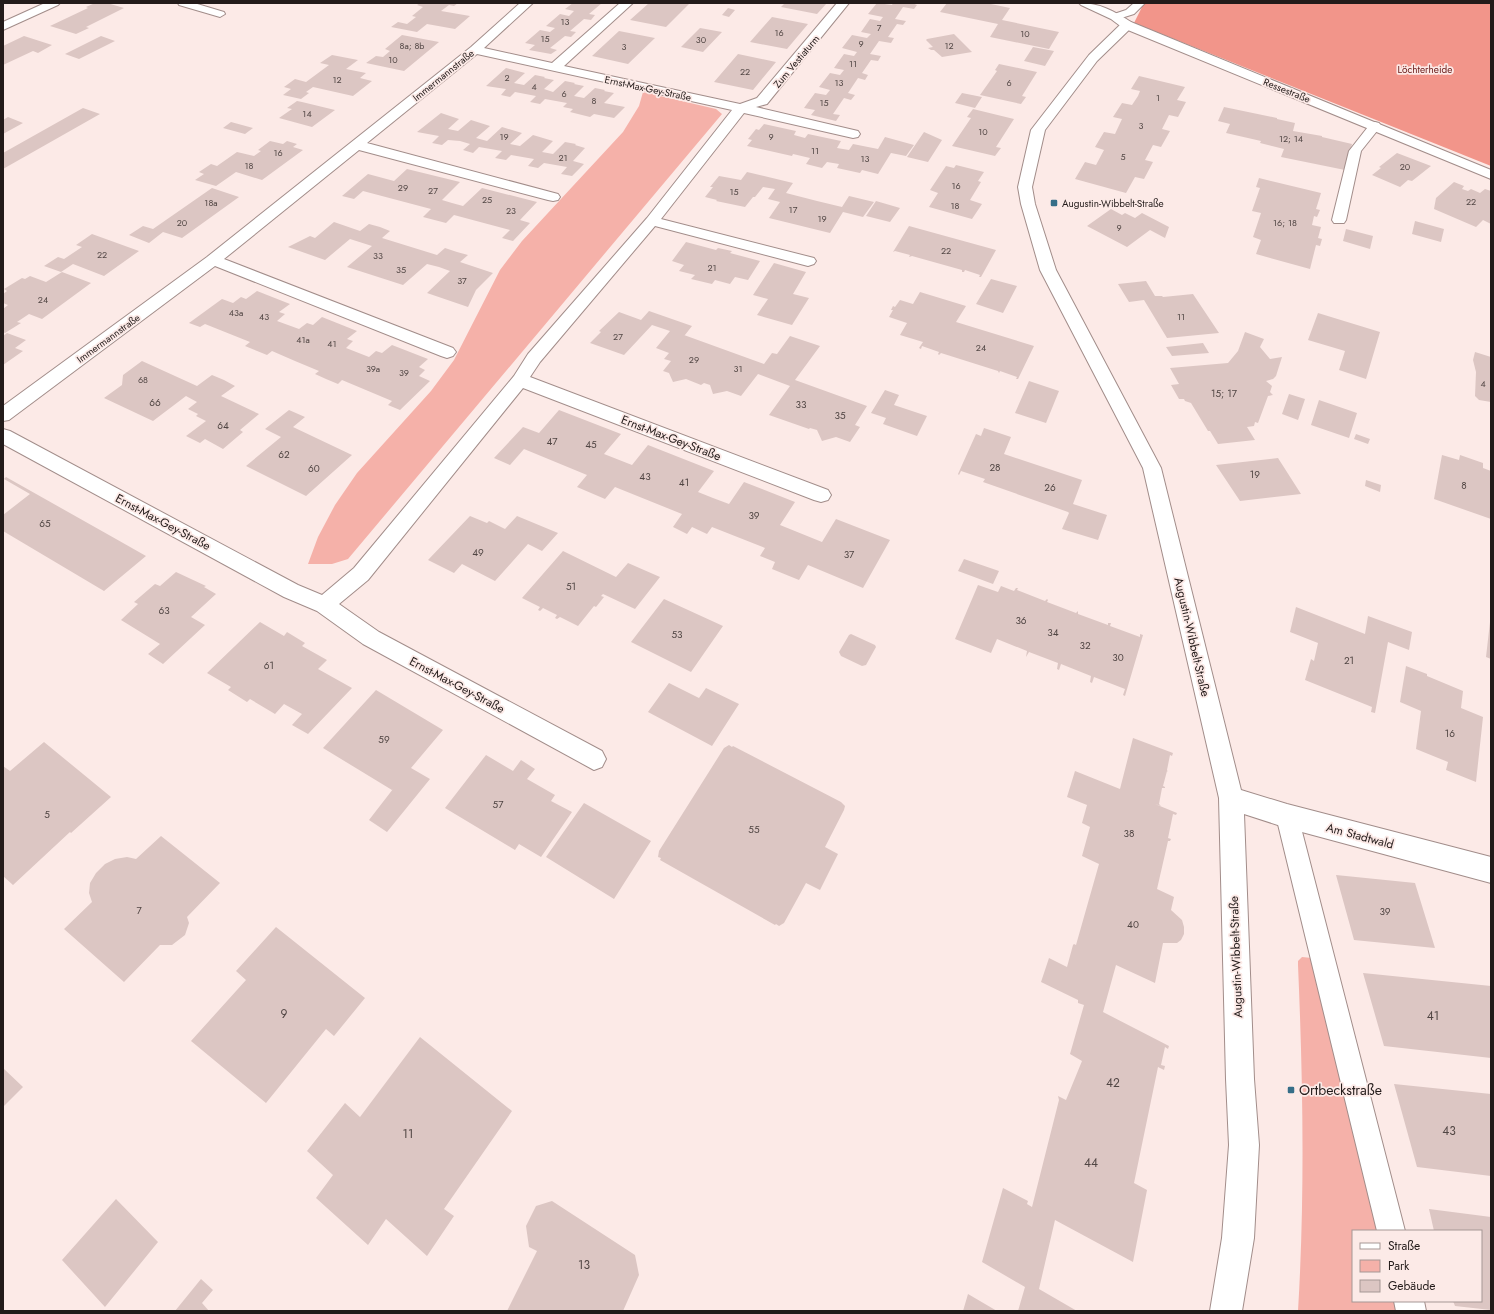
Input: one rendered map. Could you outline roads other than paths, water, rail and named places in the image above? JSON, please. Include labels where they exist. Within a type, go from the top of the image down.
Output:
[{"type":"street","points":[[3,26],[54,3]]},
{"type":"street","name":"Immermannstraße","points":[[3,415],[213,260],[475,50],[527,3]]},
{"type":"street","points":[[554,68],[627,3]]},
{"type":"street","name":"Zum Vestiaturm","points":[[741,108],[762,101],[843,3]]},
{"type":"street","name":"Ressestraße","points":[[1085,3],[1121,21],[1491,175]]},
{"type":"street","name":"Augustin-Wibbelt-Straße","points":[[1121,21],[1038,130],[1025,187],[1028,204],[1048,270],[1152,468],[1231,798],[1240,1079],[1244,1145],[1238,1238],[1226,1311]]},
{"type":"street","name":"Ernst-Max-Gey-Straße","points":[[475,50],[853,134]]},
{"type":"street","points":[[324,605],[361,574],[520,380],[534,358],[652,221],[741,108]]},
{"type":"street","points":[[357,145],[552,197]]},
{"type":"street","points":[[652,221],[808,261]]},
{"type":"street","points":[[213,260],[447,352]]},
{"type":"street","name":"Ernst-Max-Gey-Straße","points":[[520,380],[822,495]]},
{"type":"street","name":"Ernst-Max-Gey-Straße","points":[[3,436],[291,591],[324,605],[371,638],[594,759]]},
{"type":"street","name":"Am Stadtwald","points":[[1231,798],[1288,816],[1491,870]]},
{"type":"lane","points":[[183,3],[220,14]]},
{"type":"lane","points":[[1121,21],[1140,3]]},
{"type":"lane","points":[[1339,220],[1355,151],[1375,126]]},
{"type":"lane","points":[[1288,816],[1391,1230]]},
{"type":"place","name":"Augustin-Wibbelt-Straße","points":[[1054,203]]},
{"type":"place","name":"Ortbeckstraße","points":[[1291,1090]]},
{"type":"park label","name":"Löchterheide","points":[[1425,69]]}]
